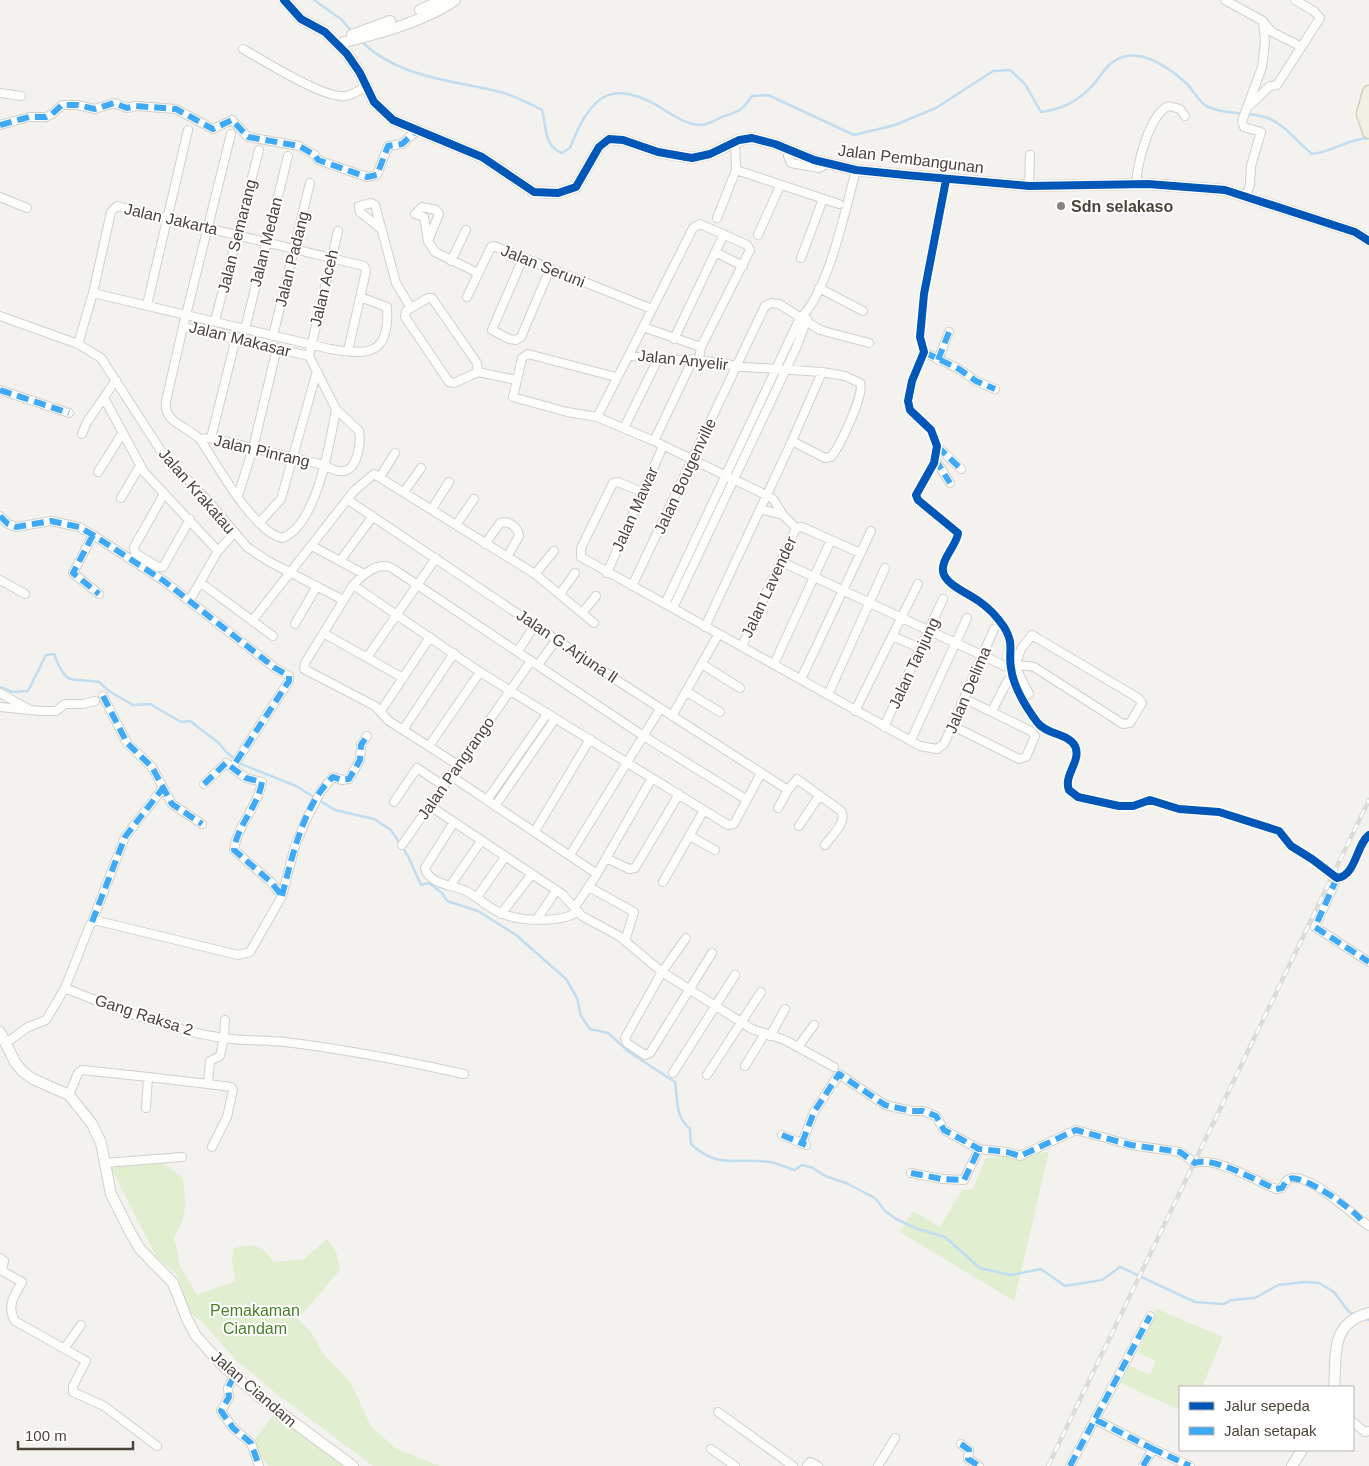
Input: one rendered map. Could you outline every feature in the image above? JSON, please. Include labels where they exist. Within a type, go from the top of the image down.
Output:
[{"type":"main road","points":[[1369,92],[1363,114],[1369,132]]},
{"type":"street","name":"Jalan Pembangunan","points":[[284,0],[301,19],[341,41],[357,67],[374,102],[386,116],[416,131],[482,157],[530,190],[552,194],[566,192],[576,186],[599,147],[609,139],[623,140],[658,152],[692,158],[710,154],[735,142],[752,138],[856,170],[946,180],[1029,186],[1136,184],[1225,190],[1355,232],[1369,241]]},
{"type":"street","points":[[360,35],[442,0]]},
{"type":"street","points":[[341,41],[426,15],[455,0]]},
{"type":"street","points":[[1225,0],[1263,21],[1272,32],[1298,45],[1300,49]]},
{"type":"street","points":[[1246,108],[1270,86],[1277,85],[1320,18],[1314,11],[1295,0]]},
{"type":"street","points":[[1245,197],[1250,185],[1251,166],[1260,132],[1242,126],[1246,108],[1262,66],[1265,42],[1263,21]]},
{"type":"street","points":[[243,49],[309,85],[337,96],[351,94],[366,86]]},
{"type":"street","points":[[0,92],[21,96]]},
{"type":"street","points":[[0,125],[52,114],[62,104],[95,109],[114,103],[127,108],[136,106],[153,109],[169,108],[176,109],[213,129],[232,120],[248,137],[299,146],[315,155],[318,160],[367,176],[377,175],[388,146],[402,144],[416,131]]},
{"type":"street","points":[[1136,184],[1138,163],[1149,132],[1159,114],[1169,106],[1177,108],[1185,116]]},
{"type":"street","points":[[147,305],[188,130]]},
{"type":"street","points":[[186,314],[231,134]]},
{"type":"street","points":[[718,218],[736,170],[735,142]]},
{"type":"street","name":"Jalan Semarang","points":[[215,321],[259,150]]},
{"type":"street","points":[[1029,186],[1030,155]]},
{"type":"street","name":"Jalan Medan","points":[[245,329],[288,156]]},
{"type":"street","points":[[736,170],[839,204]]},
{"type":"street","points":[[673,608],[691,559],[708,521],[747,440],[765,411],[786,368],[803,321],[819,288],[834,248],[856,170]]},
{"type":"street","points":[[946,180],[923,302],[920,337],[924,352],[912,381],[908,401],[910,410],[931,430],[937,446],[961,469]]},
{"type":"street","name":"Jalan Padang","points":[[273,336],[310,183]]},
{"type":"street","points":[[758,235],[780,186]]},
{"type":"street","points":[[0,197],[27,208]]},
{"type":"street","points":[[801,258],[823,199]]},
{"type":"street","name":"Jalan Jakarta","points":[[78,344],[93,293],[112,208],[120,207],[168,217],[331,257],[365,268],[360,296]]},
{"type":"street","points":[[632,349],[695,225],[703,224],[749,247],[749,254],[654,441]]},
{"type":"street","points":[[379,227],[396,283],[411,308]]},
{"type":"street","points":[[451,261],[466,230]]},
{"type":"street","name":"Jalan Aceh","points":[[311,345],[338,231]]},
{"type":"street","points":[[674,339],[724,234]]},
{"type":"street","points":[[428,241],[439,255],[478,273],[467,296]]},
{"type":"street","name":"Jalan Seruni","points":[[478,273],[492,246],[652,309]]},
{"type":"street","points":[[716,252],[743,266]]},
{"type":"street","points":[[523,258],[492,330],[512,340],[519,340],[521,337],[550,269]]},
{"type":"street","points":[[819,288],[863,311]]},
{"type":"street","name":"Jalan Makasar","points":[[93,293],[311,345],[348,351],[374,350],[381,344],[384,336],[387,306],[360,296]]},
{"type":"street","points":[[348,351],[360,296]]},
{"type":"street","points":[[478,372],[476,363],[432,298],[428,298],[406,311],[405,317],[449,382],[454,383],[478,372],[516,380]]},
{"type":"street","name":"Jalan Bougenville","points":[[632,586],[768,304],[779,304],[803,321]]},
{"type":"street","name":"Jalan Makasar","points":[[186,314],[183,327],[308,356],[336,410]]},
{"type":"street","name":"Jalan Krakatau","points":[[0,316],[78,344],[101,358],[163,454],[210,503],[253,553],[343,600]]},
{"type":"street","points":[[803,321],[820,330],[869,343]]},
{"type":"street","points":[[747,440],[757,407],[803,321]]},
{"type":"street","points":[[183,327],[165,408],[177,424],[200,439],[238,496],[259,523],[276,536],[284,537],[308,511],[324,465],[336,410]]},
{"type":"street","points":[[643,327],[674,339],[699,354]]},
{"type":"street","points":[[938,360],[949,332]]},
{"type":"street","points":[[211,438],[236,338]]},
{"type":"street","name":"Jalan Makasar","points":[[308,356],[311,345]]},
{"type":"street","points":[[238,496],[253,448],[277,348]]},
{"type":"street","name":"Jalan Anyelir","points":[[597,417],[632,349],[658,359],[699,354],[737,366],[822,372],[845,376],[860,382],[862,388],[856,405],[830,457],[825,458],[792,441]]},
{"type":"street","points":[[924,352],[959,369],[976,381],[995,389]]},
{"type":"street","points":[[616,377],[528,354],[522,358],[513,394],[516,399],[597,417],[654,441],[692,461],[766,495],[773,500],[783,515],[796,528],[802,527],[860,553]]},
{"type":"street","points":[[624,428],[658,359]]},
{"type":"street","points":[[259,523],[281,499],[317,371]]},
{"type":"street","points":[[705,627],[792,441],[822,372]]},
{"type":"street","points":[[82,434],[87,422],[116,380]]},
{"type":"street","points":[[0,390],[69,413]]},
{"type":"street","points":[[104,398],[140,466],[218,551]]},
{"type":"street","points":[[757,407],[765,411]]},
{"type":"street","name":"Jalan Pinrang","points":[[200,439],[211,438],[324,465],[338,471],[349,469],[355,460],[359,445],[358,428],[336,410]]},
{"type":"street","points":[[98,472],[122,434]]},
{"type":"street","name":"Jalan Mawar","points":[[607,573],[664,446]]},
{"type":"street","points":[[937,446],[935,459],[917,489],[916,497],[958,532],[944,564],[944,575],[951,583],[985,606],[998,619],[1011,642],[1016,685],[1038,724],[1050,732],[1067,739],[1074,746],[1076,755],[1067,785],[1075,795],[1124,807],[1150,800],[1178,809],[1227,814],[1281,832],[1289,844],[1337,878]]},
{"type":"street","points":[[380,477],[395,453]]},
{"type":"street","points":[[935,459],[950,483]]},
{"type":"street","points":[[121,498],[140,466]]},
{"type":"street","points":[[404,492],[421,468]]},
{"type":"street","points":[[252,621],[292,573],[348,500],[371,475],[380,477],[534,574],[583,612],[594,623]]},
{"type":"street","points":[[432,509],[450,482]]},
{"type":"street","points":[[642,492],[618,482],[613,483],[581,548],[581,557],[855,711],[911,740],[967,618]]},
{"type":"street","points":[[164,494],[134,548],[135,553],[163,568],[190,519]]},
{"type":"street","points":[[456,525],[474,499]]},
{"type":"street","name":"Jalan G.Arjuna ll","points":[[348,500],[660,709],[788,790]]},
{"type":"street","points":[[760,509],[783,515]]},
{"type":"street","points":[[0,516],[8,524],[16,527],[52,521],[79,528],[94,535],[164,581],[275,668],[289,676],[289,681],[232,768]]},
{"type":"street","points":[[340,561],[373,516]]},
{"type":"street","points":[[485,544],[500,523],[511,524],[518,530],[519,536],[507,558]]},
{"type":"street","name":"Jalan Lavender","points":[[742,646],[796,528]]},
{"type":"street","points":[[801,679],[871,531]]},
{"type":"street","points":[[191,598],[218,551],[234,533]]},
{"type":"street","points":[[94,535],[73,573],[99,594]]},
{"type":"street","points":[[774,664],[831,540]]},
{"type":"street","points":[[312,546],[364,574]]},
{"type":"street","points":[[534,574],[554,551]]},
{"type":"street","points":[[368,656],[436,558]]},
{"type":"street","points":[[665,604],[691,559]]},
{"type":"street","points":[[782,562],[983,657],[1013,666],[1023,664],[1034,667],[1123,724],[1130,723],[1142,703],[1138,698],[1034,636],[1029,637],[1013,666]]},
{"type":"street","points":[[458,765],[389,721],[373,704],[304,669],[305,662],[325,634],[343,600],[354,585],[364,574],[380,566],[388,566],[417,584],[645,737],[747,800]]},
{"type":"street","points":[[828,696],[885,568]]},
{"type":"street","points":[[560,594],[575,573]]},
{"type":"street","points":[[0,580],[25,594]]},
{"type":"street","points":[[201,583],[273,636]]},
{"type":"street","points":[[855,711],[918,584]]},
{"type":"street","points":[[354,585],[480,672],[731,826],[761,773]]},
{"type":"street","points":[[295,624],[317,586]]},
{"type":"street","points":[[583,612],[596,596]]},
{"type":"street","name":"Jalan Tanjung","points":[[884,726],[943,600]]},
{"type":"street","points":[[518,651],[535,624]]},
{"type":"street","name":"Jalan Delima","points":[[911,740],[927,748],[937,749],[944,744],[994,629]]},
{"type":"street","points":[[325,634],[368,656],[403,678]]},
{"type":"street","points":[[672,716],[718,634]]},
{"type":"street","points":[[892,636],[920,648]]},
{"type":"street","points":[[381,711],[430,637]]},
{"type":"street","name":"Jalan Pangrango","points":[[402,845],[510,690],[556,640]]},
{"type":"street","points":[[403,730],[454,653]]},
{"type":"street","points":[[702,664],[740,688]]},
{"type":"street","points":[[1013,666],[1029,694]]},
{"type":"street","points":[[429,746],[480,672]]},
{"type":"street","points":[[992,711],[1008,680]]},
{"type":"street","points":[[687,692],[720,712]]},
{"type":"street","points":[[0,693],[30,710]]},
{"type":"street","points":[[103,696],[127,743],[152,767],[172,804],[202,824]]},
{"type":"street","points":[[953,726],[1019,758],[1024,758],[1035,741],[1034,734],[992,711],[965,699]]},
{"type":"street","points":[[0,707],[53,711],[65,704],[95,702]]},
{"type":"street","points":[[570,855],[645,737],[660,709]]},
{"type":"street","points":[[487,800],[547,714]]},
{"type":"street","points":[[496,806],[555,719]]},
{"type":"street","points":[[92,922],[98,920],[177,941],[242,955],[253,950],[282,896],[295,846],[306,820],[328,782],[333,777],[342,780],[349,779],[360,760],[361,745],[367,736]]},
{"type":"street","points":[[535,832],[590,740]]},
{"type":"street","points":[[515,760],[523,765]]},
{"type":"street","points":[[204,784],[225,763],[246,778],[262,783],[249,817],[241,825],[234,850],[271,882],[282,896]]},
{"type":"street","points":[[394,802],[417,768],[444,786]]},
{"type":"street","points":[[451,776],[597,874]]},
{"type":"street","points":[[454,822],[425,868],[431,877],[478,898],[501,914],[536,919],[570,917],[652,778]]},
{"type":"street","points":[[778,808],[788,790],[797,780],[841,811],[844,817],[825,845]]},
{"type":"street","points":[[6,1043],[28,1027],[46,1020],[65,988],[125,837],[163,788]]},
{"type":"street","points":[[606,858],[629,869],[635,868],[679,794]]},
{"type":"street","points":[[799,826],[819,796]]},
{"type":"street","points":[[430,806],[532,874],[556,891],[576,909],[626,941],[662,972],[741,1022],[798,1047],[885,1105],[912,1111],[924,1111],[936,1116],[944,1130],[979,1149],[1007,1152],[1020,1156],[1076,1130],[1131,1145],[1180,1152],[1195,1163],[1204,1161],[1220,1166],[1276,1189],[1282,1188],[1292,1178],[1308,1181],[1369,1226]]},
{"type":"street","points":[[663,882],[704,810]]},
{"type":"street","points":[[1369,835],[1361,842],[1356,858],[1347,872],[1337,878],[1315,927],[1369,962]]},
{"type":"street","points":[[690,836],[715,850]]},
{"type":"street","points":[[450,886],[481,841]]},
{"type":"street","points":[[478,898],[505,857]]},
{"type":"street","points":[[501,914],[532,874]]},
{"type":"street","points":[[589,887],[634,912],[626,941]]},
{"type":"street","points":[[536,919],[556,891]]},
{"type":"street","points":[[686,938],[662,972],[625,1038],[627,1043],[645,1055],[650,1053],[712,953]]},
{"type":"street","points":[[673,1073],[735,975]]},
{"type":"street","name":"Gang Raksa 2","points":[[65,988],[96,1001],[186,1030],[224,1038],[321,1046],[392,1058],[464,1074]]},
{"type":"street","points":[[707,1075],[761,992]]},
{"type":"street","points":[[745,1066],[785,1010]]},
{"type":"street","points":[[208,1084],[210,1061],[219,1057],[224,1038],[225,1020]]},
{"type":"street","points":[[798,1047],[814,1024]]},
{"type":"street","name":"Jalan Ciandam","points":[[0,1032],[15,1062],[22,1071],[33,1079],[69,1095],[96,1131],[106,1163],[111,1194],[135,1242],[174,1283],[187,1319],[196,1336],[234,1376],[299,1428],[353,1466]]},
{"type":"street","points":[[69,1095],[79,1072],[82,1070],[231,1087],[233,1090],[227,1117],[212,1147]]},
{"type":"street","points":[[782,1135],[804,1144],[814,1112],[836,1071]]},
{"type":"street","points":[[146,1108],[148,1077]]},
{"type":"street","points":[[911,1173],[942,1179],[964,1180],[979,1149]]},
{"type":"street","points":[[106,1163],[182,1158]]},
{"type":"street","points":[[0,1258],[4,1261],[2,1271],[19,1278],[22,1282],[13,1297],[12,1314],[15,1321],[86,1362],[73,1386],[73,1392],[104,1406],[157,1446]]},
{"type":"street","points":[[1334,1386],[1337,1344],[1346,1325],[1356,1318],[1369,1313]]},
{"type":"street","points":[[1070,1466],[1150,1316]]},
{"type":"street","points":[[64,1349],[82,1326]]},
{"type":"street","points":[[234,1376],[228,1388],[229,1397],[221,1411],[233,1428],[251,1443],[259,1466]]},
{"type":"street","points":[[718,1412],[793,1466]]},
{"type":"street","points":[[1096,1420],[1190,1466]]},
{"type":"street","points":[[1354,1423],[1364,1432],[1369,1431]]},
{"type":"street","points":[[878,1466],[895,1438]]},
{"type":"street","points":[[961,1444],[969,1450],[968,1459],[979,1466]]},
{"type":"street","points":[[711,1449],[735,1466]]},
{"type":"street","points":[[1143,1466],[1153,1449]]},
{"type":"street","points":[[1292,1466],[1301,1451]]},
{"type":"street","points":[[807,1466],[810,1462],[818,1466]]},
{"type":"green space","points":[[1049,1152],[1014,1301],[900,1232],[913,1211],[940,1227],[962,1190],[973,1189],[986,1158]]},
{"type":"green space","name":"Pemakaman Ciandam","points":[[165,1164],[183,1178],[185,1194],[184,1216],[179,1230],[174,1237],[180,1266],[197,1295],[235,1281],[232,1261],[234,1248],[257,1246],[274,1262],[304,1259],[327,1239],[336,1251],[340,1270],[298,1319],[310,1331],[326,1357],[350,1381],[371,1426],[395,1448],[440,1466],[373,1466],[278,1395],[237,1361],[203,1323],[187,1310],[178,1276],[156,1256],[111,1168]]},
{"type":"green space","points":[[1157,1309],[1223,1337],[1202,1386],[1179,1386],[1179,1410],[1120,1383],[1128,1365],[1150,1375],[1156,1361],[1138,1353]]},
{"type":"green space","points":[[274,1413],[343,1466],[268,1466],[252,1444]]},
{"type":"waterway","points":[[314,0],[342,20],[353,33]]},
{"type":"waterway","points":[[362,42],[392,63],[409,70],[427,76],[505,93],[542,110],[549,141],[556,150],[562,153],[570,148],[578,130],[594,105],[604,97],[616,93],[629,94],[645,99],[681,120],[696,125],[709,123],[740,110],[752,96],[768,95],[854,135],[895,125],[936,108],[993,71],[1010,70],[1025,84],[1041,112],[1055,109],[1080,97],[1112,62],[1131,56],[1140,56],[1166,67],[1187,84],[1199,100],[1208,107],[1224,112],[1261,116],[1274,121],[1312,154],[1369,138]]},
{"type":"waterway","points":[[0,687],[13,692],[28,691],[46,655],[54,654],[62,672],[70,679],[99,682],[109,691],[133,705],[150,704],[181,722],[190,721],[219,743],[225,751],[241,764],[296,786],[335,810],[374,819],[391,830],[408,856],[421,885],[429,883],[442,893],[447,901],[478,911],[516,935],[566,979],[577,998],[581,1016],[590,1029],[608,1033],[629,1052],[675,1082],[679,1114],[690,1129],[691,1144],[710,1157],[728,1161],[776,1163],[795,1170],[802,1165],[813,1168],[825,1176],[846,1183],[875,1198],[885,1211],[896,1219],[915,1228],[945,1237],[980,1268],[1011,1275],[1041,1269],[1065,1286],[1102,1280],[1120,1267],[1195,1302],[1224,1304],[1231,1300],[1255,1298],[1278,1285],[1305,1282],[1319,1283],[1334,1292],[1349,1312],[1355,1315]]},
{"type":"waterway","points":[[1362,1319],[1369,1320]]},
{"type":"railway","points":[[1048,1466],[1369,800]]},
{"type":"marked path","points":[[0,125],[29,117],[46,117],[62,105],[77,105],[95,109],[114,103],[127,108],[136,106],[176,109],[213,129],[232,120],[248,137],[299,146],[315,155],[318,160],[367,177],[377,175],[388,146],[402,144],[416,131]]},
{"type":"marked path","points":[[938,360],[949,332]]},
{"type":"marked path","points":[[924,352],[959,369],[976,381],[995,389]]},
{"type":"marked path","points":[[0,390],[69,413]]},
{"type":"marked path","points":[[937,446],[961,469]]},
{"type":"marked path","points":[[935,459],[950,483]]},
{"type":"marked path","points":[[0,516],[8,524],[16,527],[51,521],[79,527],[164,581],[275,668],[289,676],[289,681],[232,768]]},
{"type":"marked path","points":[[93,535],[73,573],[99,594]]},
{"type":"marked path","points":[[103,696],[127,743],[152,767],[172,804],[202,824]]},
{"type":"marked path","points":[[282,896],[306,817],[323,788],[333,777],[342,780],[349,779],[360,760],[361,745],[367,736]]},
{"type":"marked path","points":[[204,784],[226,763],[246,778],[262,782],[256,800],[239,832],[234,850],[271,882],[282,896]]},
{"type":"marked path","points":[[92,922],[125,837],[163,788]]},
{"type":"marked path","points":[[1337,878],[1315,927],[1369,962]]},
{"type":"marked path","points":[[802,1143],[814,1112],[839,1074],[885,1105],[912,1111],[923,1111],[936,1116],[944,1130],[979,1149],[1007,1152],[1020,1156],[1076,1130],[1131,1145],[1180,1152],[1195,1163],[1213,1163],[1224,1166],[1276,1189],[1282,1188],[1289,1179],[1305,1181],[1339,1201],[1362,1221]]},
{"type":"marked path","points":[[782,1135],[806,1145]]},
{"type":"marked path","points":[[911,1173],[942,1179],[964,1180],[979,1149]]},
{"type":"marked path","points":[[1070,1466],[1150,1316]]},
{"type":"marked path","points":[[234,1376],[228,1388],[229,1397],[221,1411],[233,1428],[251,1443],[259,1466]]},
{"type":"marked path","points":[[1096,1420],[1153,1449]]},
{"type":"marked path","points":[[961,1444],[969,1450],[968,1459],[979,1466]]},
{"type":"marked path","points":[[1143,1466],[1153,1449],[1190,1466]]},
{"type":"cycle path","points":[[284,0],[301,19],[325,32],[347,54],[360,73],[374,102],[393,120],[482,157],[534,192],[558,193],[576,187],[599,147],[609,139],[623,140],[658,152],[692,158],[710,154],[739,140],[752,138],[775,144],[814,160],[856,170],[1029,186],[1148,184],[1225,190],[1355,232],[1369,241]]},
{"type":"cycle path","points":[[946,180],[924,294],[920,337],[924,352],[912,381],[908,401],[910,410],[931,430],[937,446],[934,463],[916,495],[918,500],[958,533],[944,564],[944,575],[955,587],[987,608],[1004,627],[1010,643],[1012,675],[1017,689],[1029,710],[1041,726],[1067,739],[1075,746],[1077,752],[1068,779],[1069,790],[1078,797],[1119,806],[1133,806],[1150,800],[1179,809],[1219,812],[1279,831],[1291,846],[1337,878],[1348,872],[1361,846],[1369,835]]},
{"type":"place","name":"Sdn selakaso","points":[[1061,206]]}]
